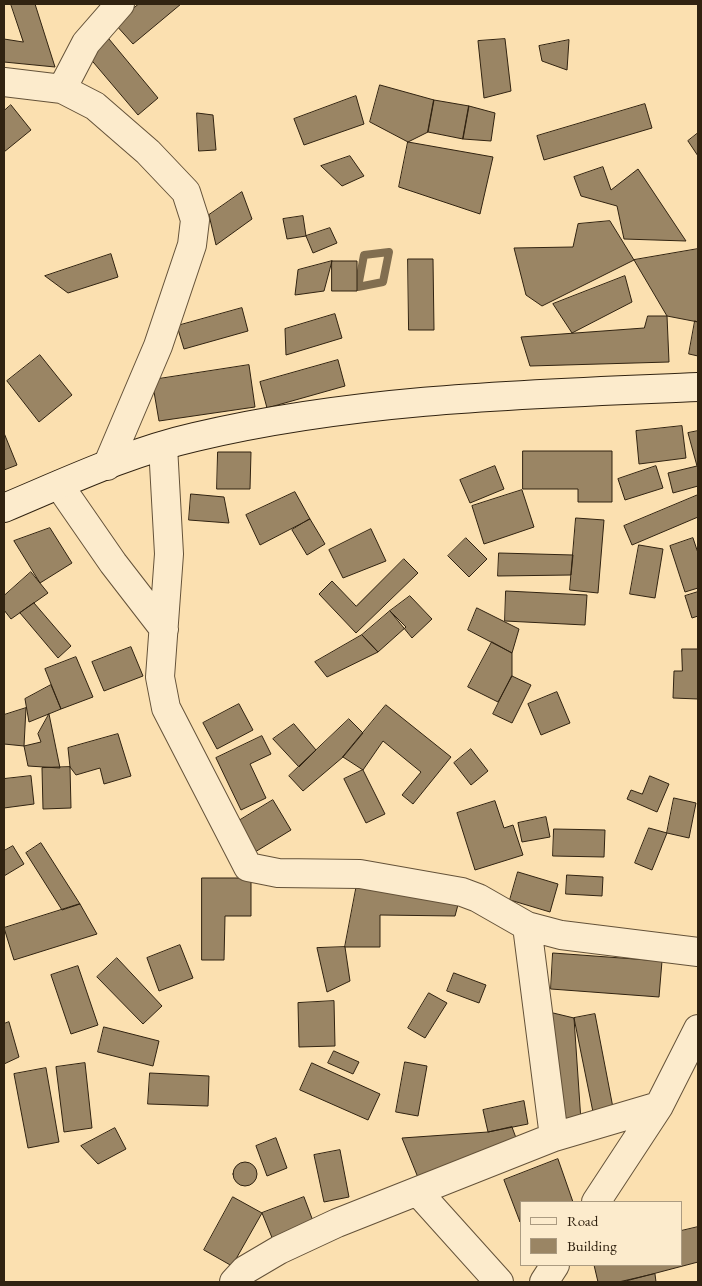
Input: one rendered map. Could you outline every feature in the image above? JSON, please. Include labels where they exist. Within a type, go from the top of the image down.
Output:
[{"type":"street","points":[[62,89],[86,43],[120,4]]},
{"type":"street","points":[[4,82],[62,89],[95,106],[148,152],[186,192],[195,220],[192,245],[158,346],[107,466]]},
{"type":"street","points":[[4,508],[107,466],[163,446],[193,437],[273,421],[378,407],[512,395],[698,387]]},
{"type":"street","points":[[163,446],[169,554],[160,677],[166,708],[248,866],[278,873],[360,874],[462,892],[478,898],[527,926],[561,935],[698,952]]},
{"type":"street","points":[[59,485],[113,563],[164,629]]},
{"type":"street","points":[[527,926],[554,1137]]},
{"type":"street","points":[[597,1201],[659,1106],[698,1029]]},
{"type":"street","points":[[234,1282],[245,1270],[279,1250],[337,1223],[554,1137],[659,1106]]},
{"type":"street","points":[[418,1192],[499,1282]]},
{"type":"street","points":[[544,1282],[554,1266]]},
{"type":"building","points":[[11,4],[35,4],[55,67],[4,62],[4,39],[23,42]]},
{"type":"building","points":[[139,4],[181,4],[133,44],[115,24]]},
{"type":"building","points":[[109,39],[158,98],[138,115],[88,56]]},
{"type":"building","points":[[505,39],[511,91],[484,98],[478,41]]},
{"type":"building","points":[[569,40],[567,70],[542,61],[539,46]]},
{"type":"building","points":[[380,85],[434,100],[428,132],[408,142],[370,122]]},
{"type":"building","points":[[356,96],[364,124],[304,145],[294,119]]},
{"type":"building","points":[[434,100],[469,106],[463,139],[428,132]]},
{"type":"building","points":[[645,104],[652,128],[544,160],[537,136]]},
{"type":"building","points":[[11,105],[31,130],[4,152],[4,111]]},
{"type":"building","points":[[469,106],[495,113],[491,141],[463,139]]},
{"type":"building","points":[[197,113],[213,115],[216,150],[199,151]]},
{"type":"building","points":[[698,133],[698,156],[688,141]]},
{"type":"building","points":[[408,142],[493,157],[480,214],[399,187]]},
{"type":"building","points":[[350,156],[364,176],[342,186],[321,166]]},
{"type":"building","points":[[603,167],[611,190],[638,169],[686,241],[624,239],[617,206],[581,196],[574,177]]},
{"type":"building","points":[[242,192],[252,219],[216,245],[209,215]]},
{"type":"building","points":[[303,216],[306,236],[287,239],[283,219]]},
{"type":"building","points":[[610,221],[634,260],[542,306],[526,295],[514,248],[573,247],[578,224]]},
{"type":"building","points":[[330,228],[337,243],[313,253],[306,236]]},
{"type":"building","points":[[698,249],[698,322],[667,316],[634,260]]},
{"type":"building","points":[[111,254],[118,277],[68,293],[45,276]]},
{"type":"building","points":[[408,259],[433,259],[434,330],[409,330]]},
{"type":"building","points":[[332,261],[357,261],[357,291],[332,291]]},
{"type":"building","points":[[332,261],[324,291],[295,295],[298,270]]},
{"type":"building","points":[[625,276],[632,302],[572,333],[553,304]]},
{"type":"building","points":[[242,308],[248,331],[184,349],[177,326]]},
{"type":"building","points":[[335,314],[342,338],[286,355],[285,329]]},
{"type":"building","points":[[648,316],[667,316],[669,362],[530,366],[521,337],[644,328]]},
{"type":"building","points":[[695,321],[698,322],[698,356],[689,354]]},
{"type":"building","points":[[40,355],[72,395],[39,422],[7,381]]},
{"type":"building","points":[[338,360],[345,386],[267,408],[260,382]]},
{"type":"building","points":[[249,365],[255,407],[159,421],[152,380]]},
{"type":"building","points":[[682,426],[686,458],[639,464],[636,431]]},
{"type":"building","points":[[698,431],[698,486],[673,493],[668,473],[697,466],[688,433]]},
{"type":"building","points":[[4,433],[17,465],[4,470]]},
{"type":"building","points":[[523,451],[612,451],[612,502],[578,502],[578,489],[523,489]]},
{"type":"building","points":[[218,452],[251,452],[250,489],[217,489]]},
{"type":"building","points":[[495,466],[504,489],[470,503],[460,480]]},
{"type":"building","points":[[656,466],[663,488],[625,500],[618,479]]},
{"type":"building","points":[[522,490],[534,527],[484,544],[472,506]]},
{"type":"building","points":[[295,492],[310,519],[260,545],[246,515]]},
{"type":"building","points":[[191,494],[224,497],[229,523],[189,520]]},
{"type":"building","points":[[698,495],[698,517],[632,545],[624,526]]},
{"type":"building","points":[[576,518],[604,520],[598,593],[570,590]]},
{"type":"building","points":[[310,519],[325,544],[307,555],[292,530]]},
{"type":"building","points":[[50,528],[72,563],[40,583],[14,541]]},
{"type":"building","points":[[371,529],[386,561],[343,578],[329,550]]},
{"type":"building","points":[[466,538],[487,559],[469,577],[448,556]]},
{"type":"building","points":[[693,538],[698,553],[698,588],[685,592],[670,546]]},
{"type":"building","points":[[639,545],[663,549],[655,598],[630,594]]},
{"type":"building","points":[[499,553],[573,555],[571,575],[498,576]]},
{"type":"building","points":[[404,559],[418,573],[356,633],[319,594],[332,581],[356,606]]},
{"type":"building","points":[[31,572],[48,593],[11,619],[4,610],[4,596]]},
{"type":"building","points":[[506,591],[587,595],[585,625],[505,621]]},
{"type":"building","points":[[698,592],[698,616],[692,618],[685,596]]},
{"type":"building","points":[[410,596],[432,619],[412,638],[390,611]]},
{"type":"building","points":[[34,603],[71,646],[58,658],[20,613]]},
{"type":"building","points":[[477,608],[519,629],[512,653],[468,630]]},
{"type":"building","points":[[390,611],[406,627],[378,652],[362,635]]},
{"type":"building","points":[[362,635],[378,652],[327,677],[315,662]]},
{"type":"building","points":[[492,642],[512,653],[512,676],[498,702],[468,687]]},
{"type":"building","points":[[131,647],[143,676],[104,691],[92,662]]},
{"type":"building","points":[[682,649],[698,649],[698,699],[673,698],[674,671],[682,671]]},
{"type":"building","points":[[76,657],[93,697],[61,709],[45,669]]},
{"type":"building","points":[[512,676],[531,685],[512,723],[493,714]]},
{"type":"building","points":[[51,685],[61,709],[29,722],[25,699]]},
{"type":"building","points":[[557,692],[570,723],[541,735],[528,704]]},
{"type":"building","points":[[239,704],[253,730],[217,749],[203,723]]},
{"type":"building","points":[[386,705],[451,757],[413,804],[402,795],[421,772],[383,741],[363,770],[343,757]]},
{"type":"building","points":[[26,708],[24,746],[4,744],[4,715]]},
{"type":"building","points":[[49,714],[60,768],[28,766],[24,746],[41,742],[38,734]]},
{"type":"building","points":[[349,719],[363,733],[343,757],[303,791],[289,776]]},
{"type":"building","points":[[294,724],[316,750],[299,767],[273,739]]},
{"type":"building","points":[[118,734],[131,776],[104,784],[100,768],[76,775],[70,767],[68,748]]},
{"type":"building","points":[[262,736],[271,754],[250,764],[266,798],[241,810],[216,758]]},
{"type":"building","points":[[471,749],[488,771],[471,785],[454,763]]},
{"type":"building","points":[[70,767],[71,808],[43,809],[42,768]]},
{"type":"building","points":[[363,770],[385,814],[366,823],[344,779]]},
{"type":"building","points":[[31,776],[34,804],[4,808],[4,779]]},
{"type":"building","points":[[650,776],[669,784],[657,812],[627,799],[631,790],[642,794]]},
{"type":"building","points":[[674,798],[696,803],[689,838],[667,833]]},
{"type":"building","points":[[273,800],[291,830],[255,852],[237,822]]},
{"type":"building","points":[[495,801],[504,828],[513,825],[523,855],[475,870],[457,813]]},
{"type":"building","points":[[546,817],[550,837],[522,842],[518,823]]},
{"type":"building","points":[[649,828],[667,833],[652,870],[635,863]]},
{"type":"building","points":[[554,829],[605,830],[604,857],[553,856]]},
{"type":"building","points":[[41,843],[80,904],[62,910],[26,853]]},
{"type":"building","points":[[13,846],[24,864],[4,876],[4,851]]},
{"type":"building","points":[[518,872],[558,884],[550,912],[510,900]]},
{"type":"building","points":[[567,875],[603,877],[602,896],[566,894]]},
{"type":"building","points":[[202,878],[251,878],[251,916],[225,916],[224,960],[202,960]]},
{"type":"building","points":[[357,884],[459,901],[455,916],[380,915],[380,947],[345,947]]},
{"type":"building","points":[[80,904],[97,934],[14,960],[4,928]]},
{"type":"building","points":[[180,945],[193,978],[159,991],[147,958]]},
{"type":"building","points":[[345,947],[350,981],[327,992],[317,948]]},
{"type":"building","points":[[553,953],[662,961],[659,997],[551,989]]},
{"type":"building","points":[[117,958],[162,1006],[143,1024],[97,977]]},
{"type":"building","points":[[78,966],[98,1025],[71,1034],[51,975]]},
{"type":"building","points":[[454,973],[486,985],[479,1003],[447,991]]},
{"type":"building","points":[[429,993],[447,1003],[425,1038],[408,1028]]},
{"type":"building","points":[[334,1001],[335,1046],[299,1047],[298,1003]]},
{"type":"building","points":[[549,1012],[574,1018],[581,1121],[560,1123]]},
{"type":"building","points":[[595,1014],[614,1113],[594,1117],[574,1018]]},
{"type":"building","points":[[9,1022],[19,1057],[4,1064],[4,1024]]},
{"type":"building","points":[[104,1027],[159,1041],[153,1066],[98,1052]]},
{"type":"building","points":[[334,1051],[359,1062],[353,1074],[328,1063]]},
{"type":"building","points":[[405,1062],[427,1066],[418,1116],[396,1112]]},
{"type":"building","points":[[85,1063],[92,1128],[64,1132],[56,1067]]},
{"type":"building","points":[[312,1063],[380,1094],[368,1120],[300,1090]]},
{"type":"building","points":[[46,1068],[59,1142],[28,1148],[14,1074]]},
{"type":"building","points":[[150,1073],[209,1076],[208,1106],[148,1104]]},
{"type":"building","points":[[524,1101],[528,1124],[488,1132],[483,1110]]},
{"type":"building","points":[[512,1127],[519,1146],[419,1180],[402,1138],[488,1132]]},
{"type":"building","points":[[115,1128],[126,1149],[98,1164],[81,1146]]},
{"type":"building","points":[[276,1138],[287,1168],[267,1176],[256,1146]]},
{"type":"building","points":[[340,1150],[349,1197],[324,1202],[314,1155]]},
{"type":"building","points":[[558,1159],[573,1201],[520,1201],[520,1222],[504,1180]]},
{"type":"building","points":[[245,1162],[250,1163],[256,1169],[256,1179],[250,1185],[245,1186],[240,1185],[234,1179],[233,1174],[234,1169],[240,1163]]},
{"type":"building","points":[[233,1197],[262,1213],[232,1266],[204,1250]]},
{"type":"building","points":[[304,1197],[316,1229],[275,1245],[262,1213]]},
{"type":"building","points":[[698,1227],[698,1262],[622,1282],[598,1282],[594,1266],[682,1266],[682,1231]]},
{"type":"building","points":[[655,1274],[656,1282],[619,1282]]},
{"type":"waterway","points":[[389,252],[383,282],[358,287],[364,255],[389,252]]}]
